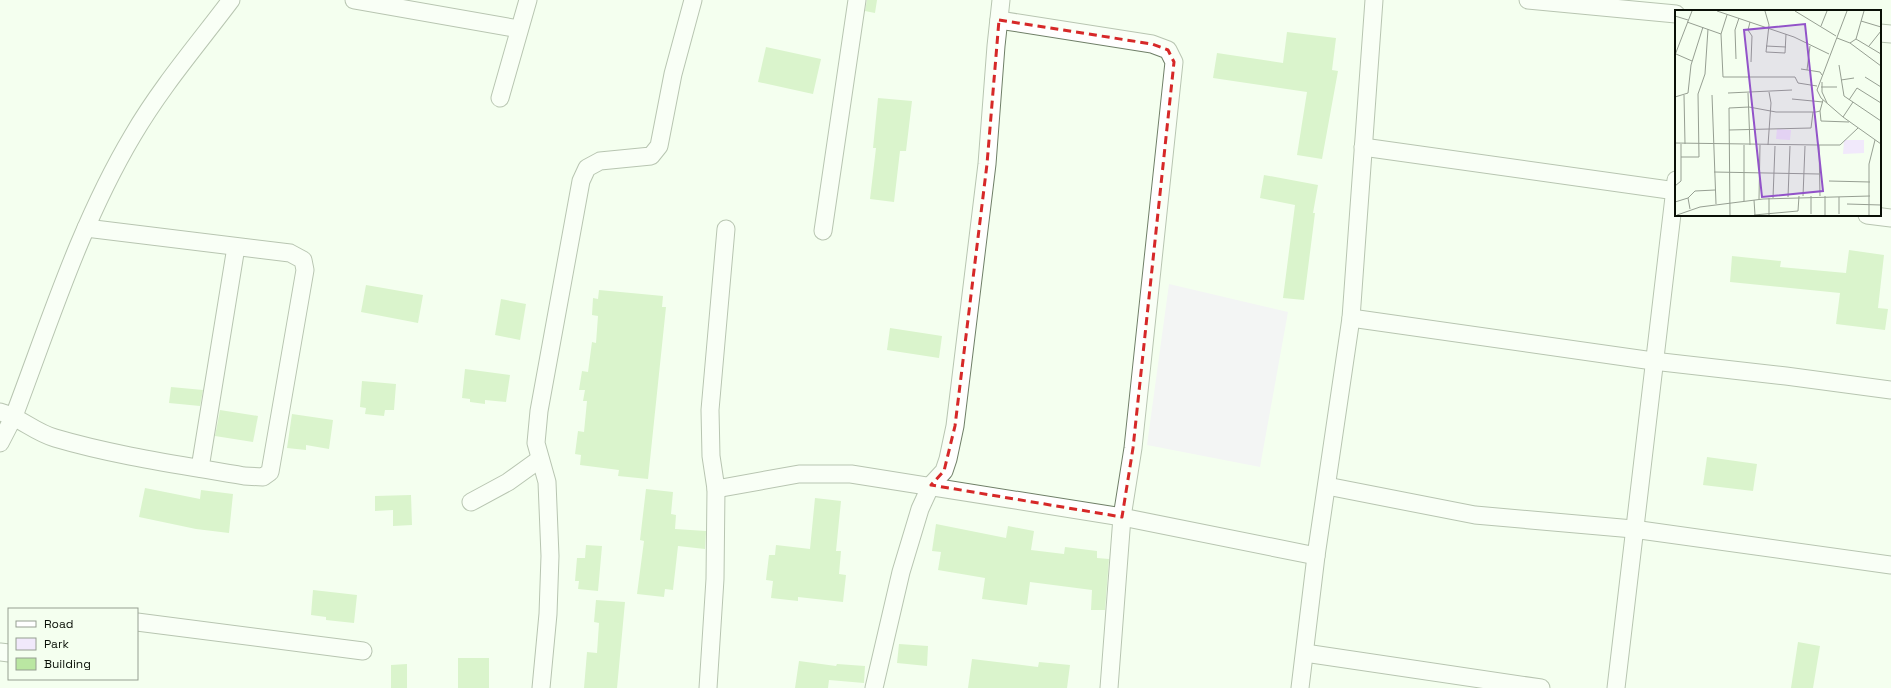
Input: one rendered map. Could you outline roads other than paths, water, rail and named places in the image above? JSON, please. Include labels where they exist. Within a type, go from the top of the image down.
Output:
[{"type":"street","points":[[0,443],[7,414],[86,228],[133,135],[162,90],[231,0]]},
{"type":"street","points":[[354,0],[519,29]]},
{"type":"street","points":[[500,98],[528,0]]},
{"type":"street","points":[[541,688],[548,614],[550,556],[547,482],[536,443],[538,411],[581,181],[587,168],[600,161],[651,156],[659,146],[673,74],[693,0]]},
{"type":"street","points":[[823,231],[857,0]]},
{"type":"street","points":[[874,688],[901,572],[920,509],[931,486],[944,470],[948,459],[955,426],[987,164],[1001,0]]},
{"type":"street","points":[[1300,688],[1316,556],[1351,318],[1374,0]]},
{"type":"street","points":[[1528,0],[1675,14]]},
{"type":"street","points":[[999,20],[1152,44],[1168,50],[1174,62],[1133,448],[1122,517],[1109,688]]},
{"type":"street","points":[[1881,33],[1891,34]]},
{"type":"street","points":[[1363,147],[1675,187],[1633,529],[1616,688]]},
{"type":"street","points":[[1875,216],[1891,218]]},
{"type":"street","points":[[7,414],[33,430],[53,438],[104,451],[259,477],[267,476],[270,472],[305,270],[303,260],[290,253],[86,228]]},
{"type":"street","points":[[708,688],[716,579],[716,489],[711,456],[710,410],[726,229]]},
{"type":"street","points":[[200,468],[236,247]]},
{"type":"street","points":[[1351,318],[1654,361],[1891,390]]},
{"type":"street","points":[[471,502],[508,482],[540,459]]},
{"type":"street","points":[[716,489],[799,474],[851,474],[1122,517],[1316,556]]},
{"type":"street","points":[[1327,486],[1474,515],[1633,529],[1891,565]]},
{"type":"street","points":[[138,622],[364,651]]},
{"type":"street","points":[[1305,654],[1541,688]]}]
